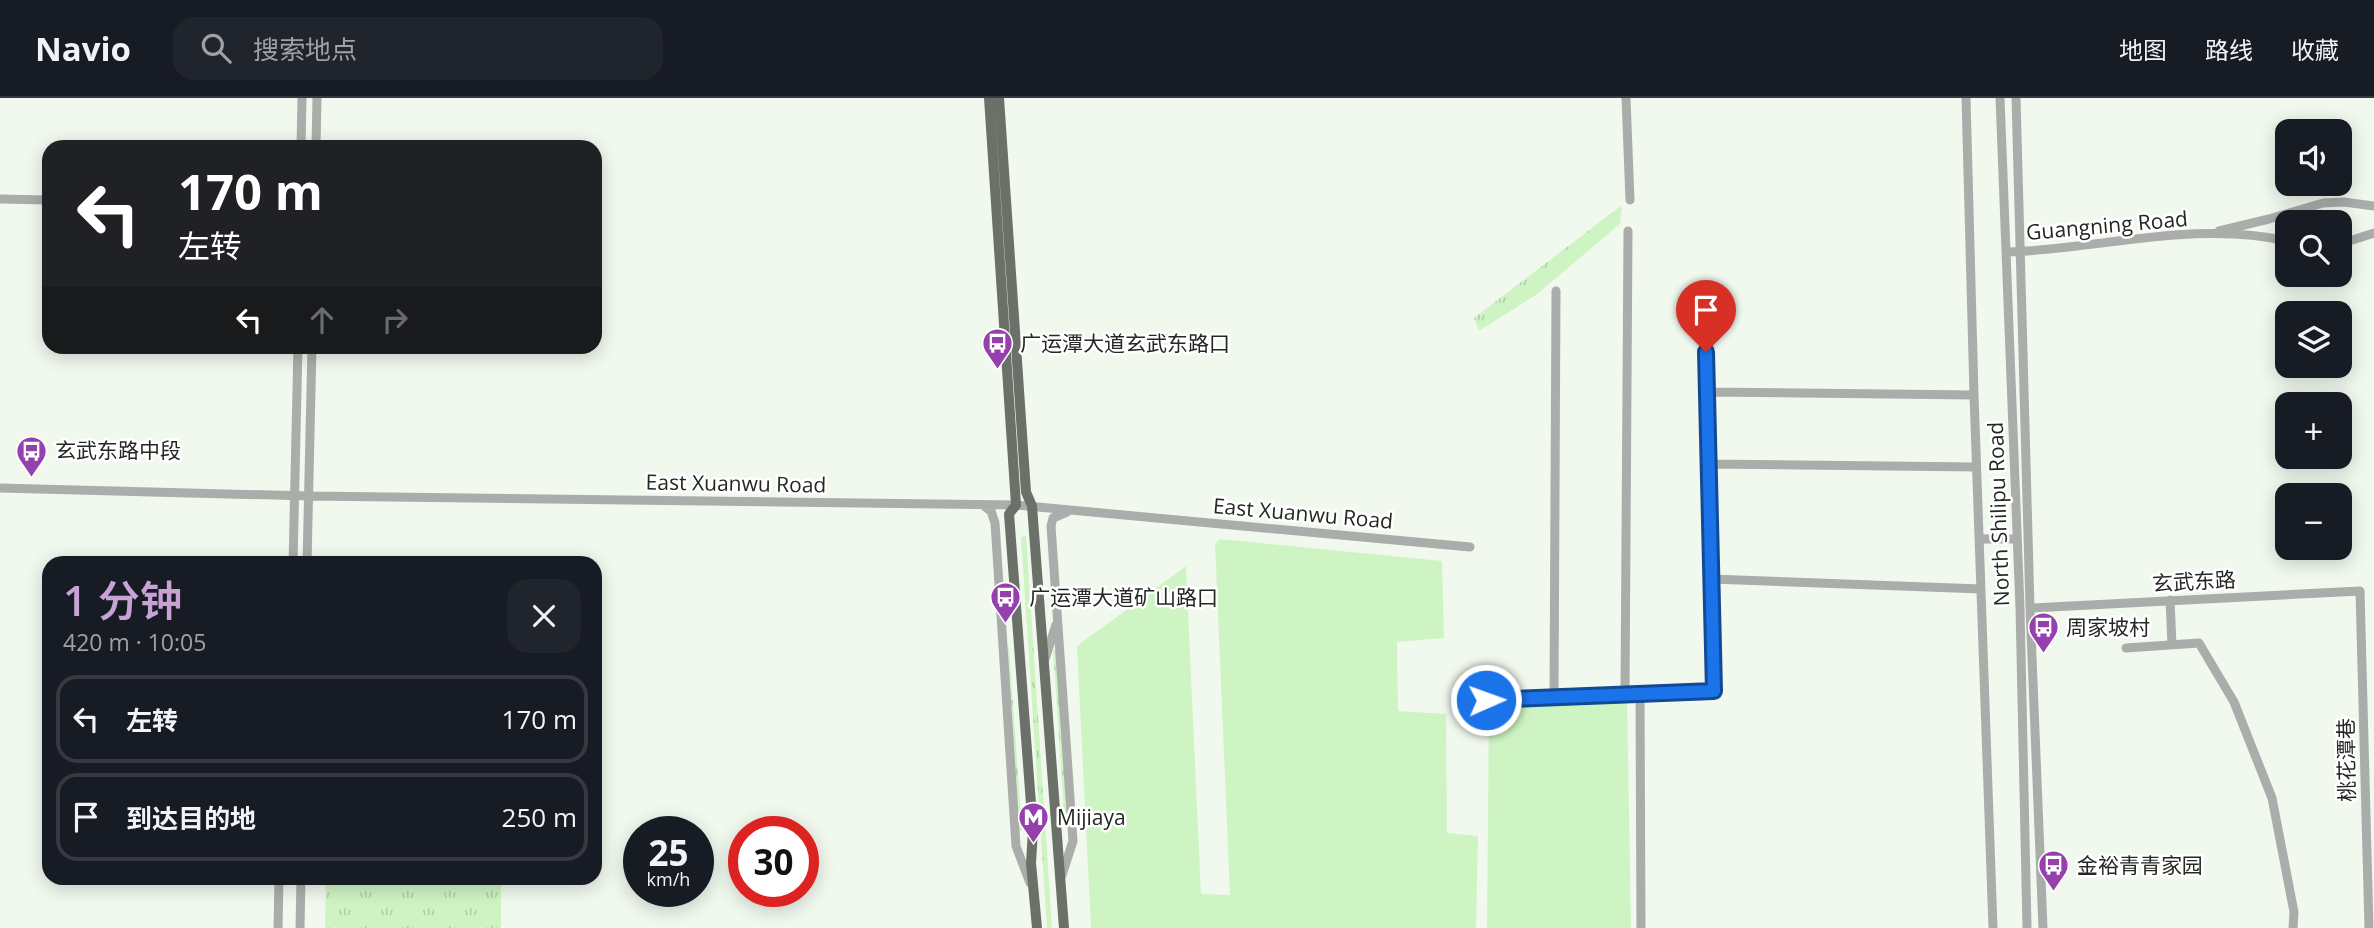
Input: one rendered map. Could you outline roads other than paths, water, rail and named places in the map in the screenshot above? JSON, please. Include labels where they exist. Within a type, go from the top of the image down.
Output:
[{"type":"main road","points":[[989,98],[1016,505],[1009,514],[1032,830],[1036,927]]},
{"type":"main road","points":[[999,98],[1026,492],[1031,506],[1065,925]]},
{"type":"street","points":[[301,140],[302,98]]},
{"type":"street","points":[[316,140],[317,98]]},
{"type":"street","points":[[1626,98],[1630,200]]},
{"type":"street","points":[[1966,98],[1993,928]]},
{"type":"street","name":"North Shilipu Road","points":[[2000,98],[2008,252],[2027,928]]},
{"type":"street","name":"North Shilipu Road","points":[[2017,98],[2030,608],[2043,928]]},
{"type":"street","points":[[0,199],[42,200]]},
{"type":"street","name":"Guangning Road","points":[[2210,234],[2323,203],[2344,202],[2374,206]]},
{"type":"street","points":[[1625,695],[1628,231]]},
{"type":"street","points":[[2352,240],[2374,233]]},
{"type":"street","name":"Guangning Road","points":[[2008,252],[2210,234],[2275,239]]},
{"type":"street","points":[[1553,698],[1556,292]]},
{"type":"street","points":[[1486,700],[1714,691],[1706,352]]},
{"type":"street","points":[[293,556],[298,354]]},
{"type":"street","points":[[307,556],[312,354]]},
{"type":"street","points":[[1707,392],[1974,395]]},
{"type":"street","points":[[1707,464],[1976,467]]},
{"type":"street","name":"East Xuanwu Road","points":[[0,488],[309,496],[1016,505],[1470,547]]},
{"type":"street","points":[[975,505],[982,505],[991,511],[995,523],[1016,846],[1033,892]]},
{"type":"street","points":[[1061,876],[1073,841],[1052,522],[1061,514],[1082,511]]},
{"type":"street","points":[[1979,539],[2017,539]]},
{"type":"street","points":[[1711,579],[1981,589]]},
{"type":"street","name":"玄武东路","points":[[2030,608],[2360,591]]},
{"type":"street","name":"桃花潭巷","points":[[2360,591],[2369,928]]},
{"type":"street","points":[[2170,600],[2172,645]]},
{"type":"street","points":[[1044,664],[1058,620]]},
{"type":"street","points":[[2126,648],[2199,643],[2234,702],[2272,798],[2294,912],[2293,928]]},
{"type":"street","points":[[1640,695],[1641,928]]},
{"type":"street","points":[[278,928],[279,885]]},
{"type":"street","points":[[300,928],[301,885]]},
{"type":"place","name":"广运潭大道玄武东路口","points":[[997,371]]},
{"type":"place","name":"玄武东路中段","points":[[32,478]]},
{"type":"place","name":"广运潭大道矿山路口","points":[[1006,625]]},
{"type":"place","name":"周家坡村","points":[[2043,655]]},
{"type":"place","name":"Mijiaya","points":[[1034,845]]},
{"type":"place","name":"金裕青青家园","points":[[2054,893]]}]
